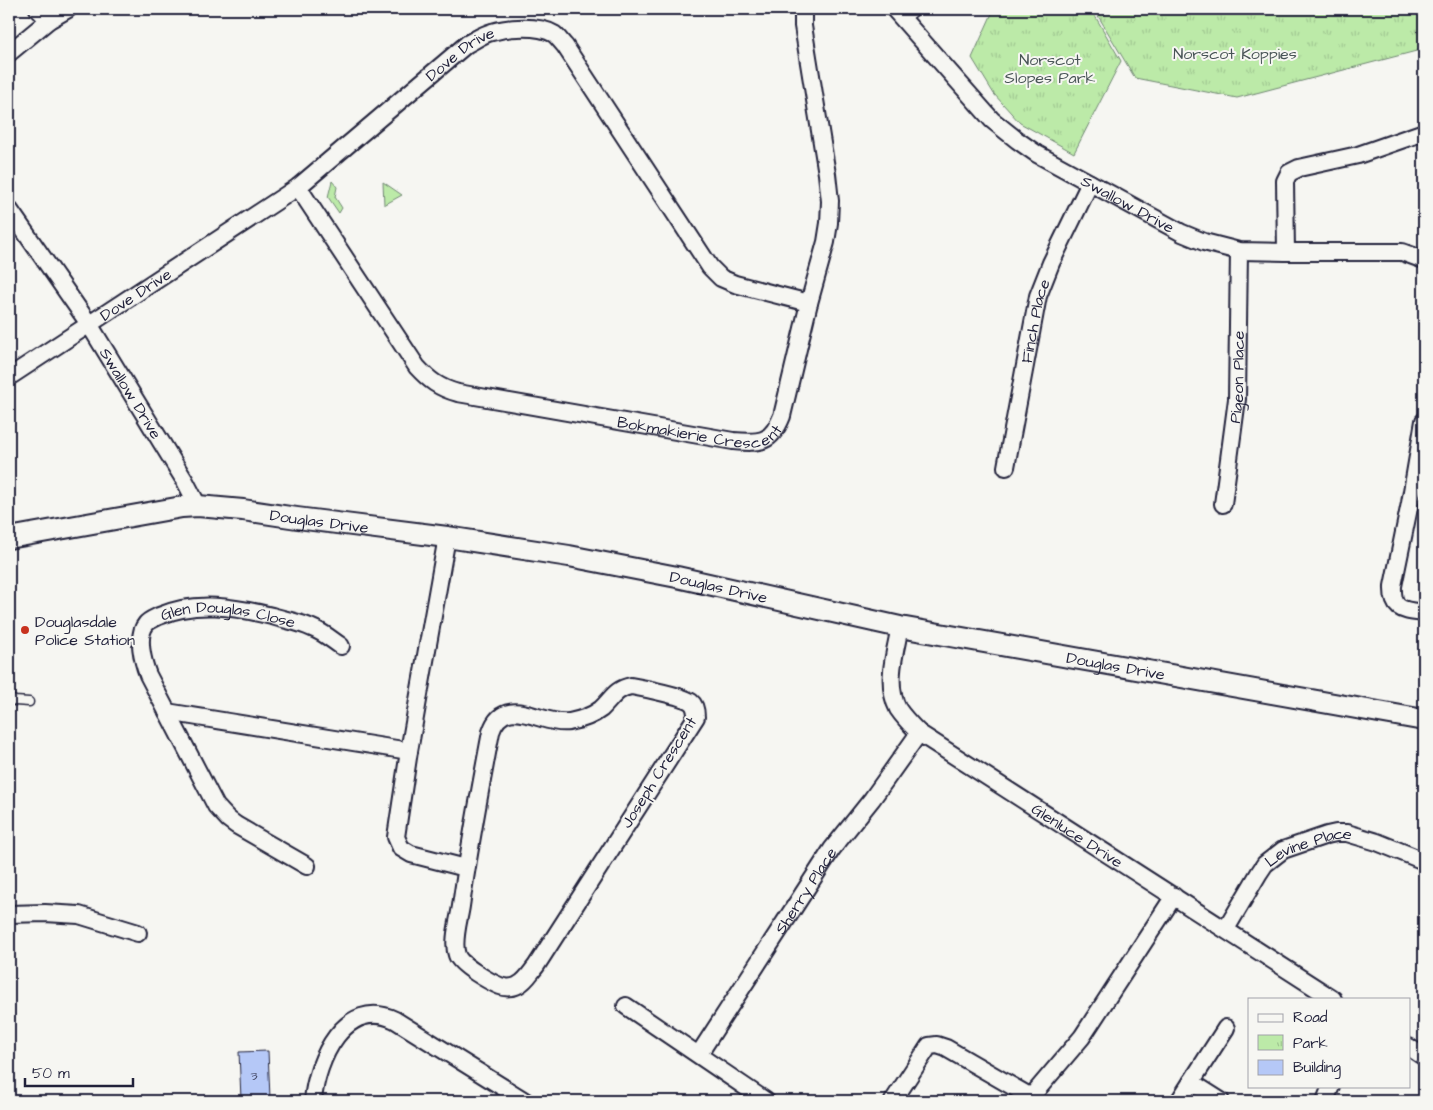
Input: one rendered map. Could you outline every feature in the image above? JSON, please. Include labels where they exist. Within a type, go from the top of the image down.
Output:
[{"type":"street","points":[[9,53],[43,14],[68,9]]},
{"type":"street","name":"Bokmakierie Crescent","points":[[298,187],[417,367],[433,384],[458,393],[733,441],[761,441],[773,434],[782,416],[829,224],[830,201],[827,174],[803,26],[803,9]]},
{"type":"street","name":"Swallow Drive","points":[[899,14],[992,120],[1004,130],[1037,154],[1182,233],[1204,242],[1239,250],[1402,252],[1424,260]]},
{"type":"street","name":"Dove Drive","points":[[9,377],[298,187],[468,44],[479,37],[506,29],[536,28],[546,30],[555,35],[565,46],[710,267],[716,273],[735,284],[809,303]]},
{"type":"street","points":[[1286,252],[1285,181],[1289,173],[1304,166],[1358,155],[1424,132]]},
{"type":"street","name":"Finch Place","points":[[1006,467],[1038,296],[1051,263],[1090,183]]},
{"type":"street","name":"Swallow Drive","points":[[9,209],[89,324],[185,481],[198,506]]},
{"type":"street","name":"Pigeon Place","points":[[1223,504],[1237,399],[1239,250]]},
{"type":"street","points":[[1424,421],[1417,504],[1393,586],[1394,602],[1400,608],[1424,613]]},
{"type":"street","name":"Douglas Drive","points":[[9,538],[182,507],[198,506],[243,510],[447,537],[569,556],[623,566],[900,627],[1424,720]]},
{"type":"street","points":[[447,537],[409,751],[396,837],[404,851],[410,854],[466,868]]},
{"type":"street","name":"Glen Douglas Close","points":[[307,866],[228,819],[216,806],[148,675],[143,662],[142,635],[146,623],[168,612],[187,608],[218,606],[294,622],[312,628],[341,646]]},
{"type":"street","name":"Glenluce Drive","points":[[900,627],[893,662],[892,686],[898,708],[919,733],[1331,998]]},
{"type":"street","name":"Joseph Crescent","points":[[631,686],[686,700],[694,706],[696,717],[536,966],[518,986],[511,988],[498,985],[469,968],[457,957],[456,936],[466,868],[491,732],[499,717],[512,713],[525,713],[559,722],[570,722],[591,716],[600,710],[620,690],[631,686]]},
{"type":"street","points":[[167,712],[409,751]]},
{"type":"street","name":"Sherry Place","points":[[699,1054],[832,849],[872,799],[919,733]]},
{"type":"street","name":"Levine Place","points":[[1226,929],[1259,873],[1270,860],[1283,850],[1336,833],[1377,842],[1424,861]]},
{"type":"street","points":[[892,1101],[928,1046],[933,1045],[946,1048],[1030,1099],[1082,1037],[1174,896]]},
{"type":"street","points":[[9,914],[45,913],[79,915],[138,933]]},
{"type":"street","points":[[626,1006],[766,1101]]},
{"type":"street","points":[[313,1101],[316,1080],[337,1036],[349,1023],[363,1016],[374,1014],[396,1020],[524,1101]]},
{"type":"street","points":[[1179,1101],[1226,1028]]},
{"type":"street","points":[[1410,1048],[1424,1057]]},
{"type":"street","points":[[1191,1082],[1221,1101]]},
{"type":"street","points":[[1325,1101],[1330,1088]]},
{"type":"lane","points":[[899,14],[917,9]]},
{"type":"lane","points":[[9,692],[12,700],[30,702]]},
{"type":"green space","name":"Norscot Slopes Park","points":[[994,9],[1091,9],[1121,61],[1074,153],[1020,123],[994,94],[972,58]]},
{"type":"green space","name":"Norscot Koppies","points":[[1094,9],[1424,9],[1424,49],[1237,98],[1135,78]]},
{"type":"green space","points":[[332,181],[337,187],[335,197],[342,208],[339,213],[328,197]]},
{"type":"green space","points":[[383,182],[402,195],[384,205]]},
{"type":"building","points":[[268,1051],[270,1098],[241,1099],[239,1052]]},
{"type":"place","name":"Douglasdale Police Station","points":[[25,630]]}]
